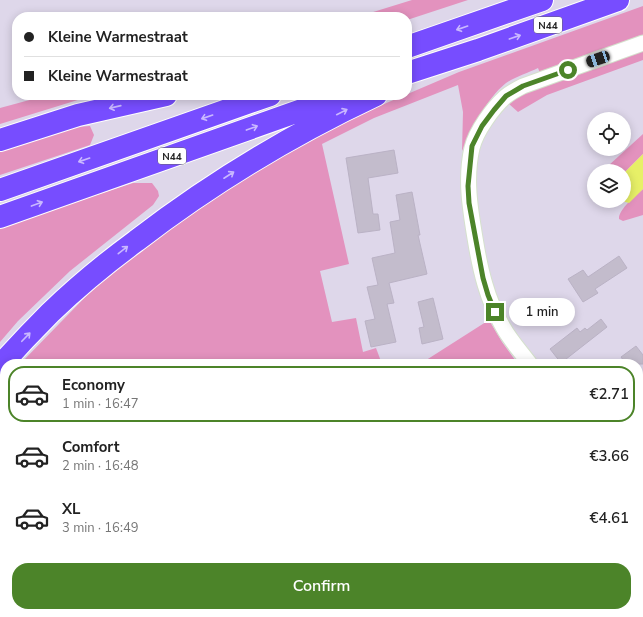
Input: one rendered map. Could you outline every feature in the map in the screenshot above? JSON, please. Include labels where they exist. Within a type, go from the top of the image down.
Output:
[{"type":"highway","name":"N44","points":[[412,45],[542,0]]},
{"type":"highway","name":"N44","points":[[412,71],[478,50],[618,0]]},
{"type":"highway","points":[[412,79],[478,50]]},
{"type":"highway","points":[[0,140],[78,115],[144,100]]},
{"type":"highway","points":[[0,190],[256,100]]},
{"type":"highway","name":"N44","points":[[0,217],[330,100]]},
{"type":"highway","points":[[7,359],[56,308],[88,279],[156,225],[192,199],[240,168],[322,122],[366,100]]},
{"type":"street","points":[[526,359],[503,327],[488,295],[483,278],[469,203],[468,186],[472,146],[482,126],[506,96],[523,86],[643,43]]},
{"type":"shaded area","points":[[412,0],[468,0],[412,18],[412,12],[373,12]]},
{"type":"shaded area","points":[[643,6],[643,36],[540,73],[538,68],[506,83],[486,105],[462,151],[463,112],[458,85],[374,118],[322,144],[349,264],[320,271],[332,322],[356,318],[363,352],[376,348],[380,359],[25,359],[97,285],[162,232],[257,168],[356,116],[393,100],[412,100],[412,92],[459,72]]},
{"type":"shaded area","points":[[643,49],[643,60],[547,95],[518,112],[509,104],[522,92]]},
{"type":"shaded area","points":[[30,100],[78,100],[0,124],[0,108]]},
{"type":"shaded area","points":[[90,126],[94,135],[90,145],[0,175],[0,152],[75,127]]},
{"type":"shaded area","points":[[643,134],[643,154],[631,166],[631,164],[610,164],[619,156],[631,156],[631,145]]},
{"type":"shaded area","points":[[643,154],[643,189],[631,201],[631,166]]},
{"type":"shaded area","points":[[133,183],[152,183],[158,191],[159,196],[153,205],[70,271],[18,321],[0,342],[0,227]]},
{"type":"shaded area","points":[[643,189],[643,215],[623,221],[619,219],[619,215],[623,208],[631,208],[632,199]]},
{"type":"shaded area","points":[[489,320],[514,359],[428,359]]},
{"type":"building","points":[[394,150],[398,173],[368,178],[373,214],[378,214],[380,230],[358,233],[346,158]]},
{"type":"building","points":[[412,192],[420,235],[418,235],[427,274],[389,283],[394,303],[387,304],[396,342],[371,347],[365,321],[375,319],[367,287],[378,285],[372,258],[395,253],[390,222],[400,220],[396,195]]},
{"type":"building","points":[[619,256],[627,268],[595,289],[598,293],[583,302],[568,279],[583,270],[588,277]]},
{"type":"building","points":[[433,298],[443,339],[422,344],[419,328],[424,327],[418,302]]},
{"type":"building","points":[[601,319],[607,327],[566,359],[558,359],[550,349],[577,328],[580,332],[585,328],[587,330]]},
{"type":"building","points":[[636,346],[643,355],[643,359],[622,359],[621,357]]},
{"type":"route","points":[[495,312],[483,278],[469,203],[468,186],[472,146],[482,126],[506,96],[523,86],[568,70]]}]
